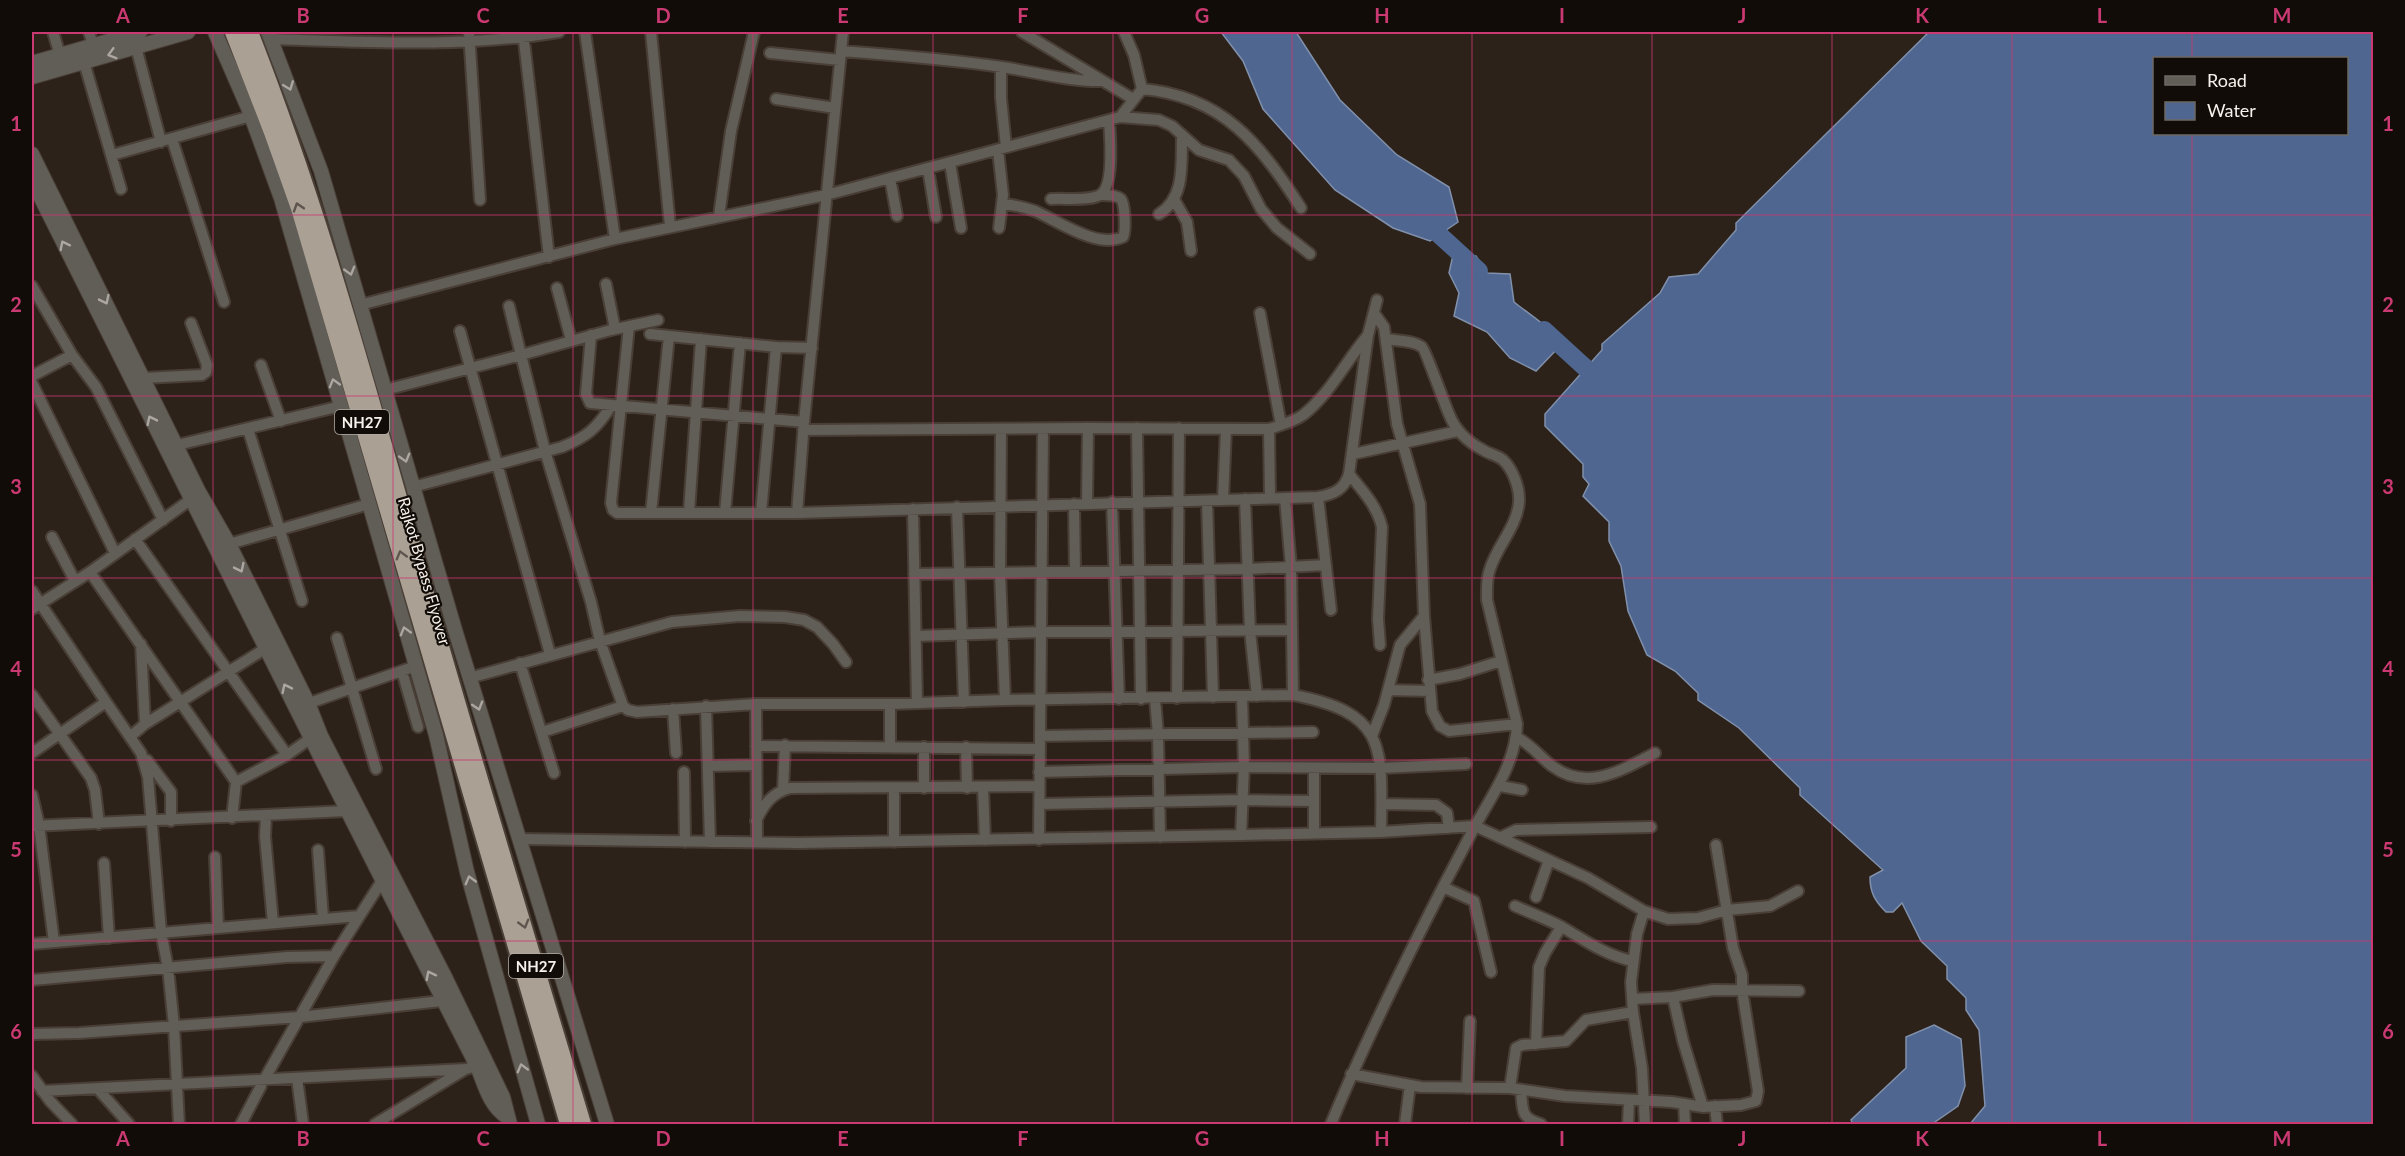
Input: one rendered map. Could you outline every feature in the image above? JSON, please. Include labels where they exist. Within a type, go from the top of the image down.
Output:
[{"type":"highway","name":"Rajkot Bypass Flyover","points":[[233,32],[299,208],[483,810],[583,1125]]},
{"type":"highway","name":"Rajkot Bypass Flyover","points":[[250,32],[303,173],[340,291],[568,1125]]},
{"type":"street","points":[[53,32],[60,55]]},
{"type":"street","points":[[32,63],[60,55],[91,38],[140,32]]},
{"type":"street","points":[[32,77],[188,32]]},
{"type":"street","points":[[215,32],[251,116],[281,198],[436,735],[467,872],[538,1125]]},
{"type":"street","points":[[427,32],[427,44]]},
{"type":"street","points":[[559,32],[469,37],[427,44],[347,36],[269,35],[321,171],[469,678],[607,1125]]},
{"type":"street","points":[[585,32],[615,239]]},
{"type":"street","points":[[651,32],[670,226]]},
{"type":"street","points":[[719,216],[731,131],[754,32]]},
{"type":"street","points":[[797,513],[843,32]]},
{"type":"street","points":[[1022,32],[1132,99]]},
{"type":"street","points":[[1124,32],[1134,55],[1142,89]]},
{"type":"street","points":[[524,34],[549,257]]},
{"type":"street","points":[[469,37],[480,200]]},
{"type":"street","points":[[136,47],[166,140],[224,302]]},
{"type":"street","points":[[770,53],[921,56],[1001,67],[1076,81],[1103,81]]},
{"type":"street","points":[[84,62],[121,189]]},
{"type":"street","points":[[999,228],[1002,204],[1001,67]]},
{"type":"street","points":[[1102,195],[1110,169],[1115,118],[1142,89]]},
{"type":"street","points":[[1142,89],[1179,96],[1205,105],[1234,125],[1256,144],[1301,208]]},
{"type":"street","points":[[776,99],[835,108]]},
{"type":"street","points":[[112,156],[251,116]]},
{"type":"street","points":[[360,305],[670,226],[826,195],[1115,118],[1159,120],[1199,150],[1218,155],[1237,167],[1261,208],[1276,228],[1310,254]]},
{"type":"street","points":[[1159,214],[1169,208],[1174,201],[1181,173],[1182,135]]},
{"type":"street","points":[[32,154],[144,378],[170,446]]},
{"type":"street","points":[[950,163],[961,228]]},
{"type":"street","points":[[928,169],[936,217]]},
{"type":"street","points":[[890,178],[897,216]]},
{"type":"street","points":[[32,180],[302,706],[321,736],[351,809]]},
{"type":"street","points":[[1002,204],[1030,210],[1084,234],[1118,240],[1123,237],[1125,232],[1123,202],[1118,197],[1102,195],[1051,199]]},
{"type":"street","points":[[1174,201],[1187,222],[1191,251]]},
{"type":"street","points":[[606,284],[615,329]]},
{"type":"street","points":[[32,286],[72,354],[96,387],[163,520]]},
{"type":"street","points":[[557,288],[571,340]]},
{"type":"street","points":[[629,326],[617,407],[611,503],[613,510],[617,513],[797,513],[1137,501],[1207,501],[1318,497],[1340,490],[1346,483],[1353,454],[1368,335],[1377,300]]},
{"type":"street","points":[[509,306],[545,451],[591,602],[600,641],[623,706],[628,710],[638,712],[756,704],[890,704],[1293,695],[1336,705],[1362,723],[1372,736],[1382,768],[1381,832]]},
{"type":"street","points":[[1260,313],[1281,425]]},
{"type":"street","points":[[1374,314],[1384,327],[1397,424],[1420,504],[1424,616],[1429,685],[1435,720],[1449,731],[1517,724]]},
{"type":"street","points":[[385,390],[571,340],[658,320]]},
{"type":"street","points":[[144,378],[202,375],[206,372],[207,365],[191,323]]},
{"type":"street","points":[[460,331],[468,368],[550,654]]},
{"type":"street","points":[[650,334],[776,347],[812,348]]},
{"type":"street","points":[[591,335],[586,394],[590,403],[770,419],[804,426],[1001,429],[1269,429],[1302,416],[1324,394],[1368,335]]},
{"type":"street","points":[[651,513],[669,336]]},
{"type":"street","points":[[689,512],[701,339]]},
{"type":"street","points":[[1331,1125],[1351,1074],[1443,886],[1475,826],[1500,786],[1516,737],[1517,724],[1487,600],[1487,583],[1490,568],[1515,520],[1519,502],[1518,488],[1505,461],[1484,451],[1458,431],[1438,391],[1426,351],[1414,343],[1386,339]]},
{"type":"street","points":[[725,513],[740,343]]},
{"type":"street","points":[[761,513],[776,347]]},
{"type":"street","points":[[32,376],[72,354]]},
{"type":"street","points":[[261,365],[281,421]]},
{"type":"street","points":[[32,383],[115,553]]},
{"type":"street","points":[[170,446],[341,406]]},
{"type":"street","points":[[413,487],[545,451],[583,438],[617,407]]},
{"type":"street","points":[[1088,428],[1088,503]]},
{"type":"street","points":[[1137,428],[1142,699]]},
{"type":"street","points":[[1177,698],[1179,428]]},
{"type":"street","points":[[248,429],[302,601]]},
{"type":"street","points":[[1001,429],[1000,573],[1005,700]]},
{"type":"street","points":[[1039,840],[1039,749],[1042,700],[1040,572],[1042,429]]},
{"type":"street","points":[[1223,500],[1226,429]]},
{"type":"street","points":[[1269,429],[1270,498]]},
{"type":"street","points":[[1353,454],[1458,431]]},
{"type":"street","points":[[1349,474],[1368,496],[1379,514],[1382,528],[1378,619],[1380,645]]},
{"type":"street","points":[[35,606],[90,572],[195,496]]},
{"type":"street","points":[[195,496],[229,544],[272,645]]},
{"type":"street","points":[[1318,497],[1331,610]]},
{"type":"street","points":[[1285,498],[1291,567],[1293,695]]},
{"type":"street","points":[[1245,499],[1250,631],[1257,696]]},
{"type":"street","points":[[1207,501],[1213,697]]},
{"type":"street","points":[[1112,502],[1119,699]]},
{"type":"street","points":[[229,544],[281,530],[320,516],[369,504]]},
{"type":"street","points":[[1074,504],[1075,571]]},
{"type":"street","points":[[957,507],[964,702]]},
{"type":"street","points":[[913,509],[917,703]]},
{"type":"street","points":[[52,537],[75,581]]},
{"type":"street","points":[[135,540],[231,672],[287,755]]},
{"type":"street","points":[[915,574],[1249,569],[1326,565]]},
{"type":"street","points":[[90,572],[236,782],[232,818]]},
{"type":"street","points":[[32,591],[35,606],[171,792],[171,820]]},
{"type":"street","points":[[469,678],[672,622],[740,616],[785,616],[804,620],[817,627],[846,662]]},
{"type":"street","points":[[1372,736],[1400,645],[1424,616]]},
{"type":"street","points":[[916,636],[1042,632],[1291,630]]},
{"type":"street","points":[[337,638],[376,769]]},
{"type":"street","points":[[141,644],[145,724]]},
{"type":"street","points":[[131,736],[145,724],[272,645]]},
{"type":"street","points":[[1388,690],[1429,685],[1501,661]]},
{"type":"street","points":[[520,663],[554,772]]},
{"type":"street","points":[[302,706],[416,666]]},
{"type":"street","points":[[402,671],[418,727]]},
{"type":"street","points":[[32,695],[91,777],[99,824]]},
{"type":"street","points":[[1241,835],[1244,767],[1242,696]]},
{"type":"street","points":[[1155,699],[1160,837]]},
{"type":"street","points":[[32,753],[106,702]]},
{"type":"street","points":[[756,704],[757,842]]},
{"type":"street","points":[[890,704],[890,746]]},
{"type":"street","points":[[302,706],[311,738],[351,809],[450,1000],[493,1104],[507,1122]]},
{"type":"street","points":[[542,732],[623,706]]},
{"type":"street","points":[[706,706],[710,842]]},
{"type":"street","points":[[674,709],[676,753]]},
{"type":"street","points":[[1040,736],[1313,732]]},
{"type":"street","points":[[1516,737],[1530,745],[1549,764],[1571,778],[1596,777],[1618,771],[1655,753]]},
{"type":"street","points":[[236,782],[287,755],[311,738]]},
{"type":"street","points":[[783,790],[785,745]]},
{"type":"street","points":[[756,746],[1039,749]]},
{"type":"street","points":[[924,747],[924,788]]},
{"type":"street","points":[[966,747],[967,788]]},
{"type":"street","points":[[141,753],[148,777],[161,932],[168,968],[174,1026],[179,1125]]},
{"type":"street","points":[[1040,772],[1244,767],[1382,768],[1466,764]]},
{"type":"street","points":[[709,766],[756,765]]},
{"type":"street","points":[[1314,768],[1314,833]]},
{"type":"street","points":[[684,772],[685,842]]},
{"type":"street","points":[[756,821],[765,804],[773,796],[790,788],[1040,786]]},
{"type":"street","points":[[1500,786],[1522,790]]},
{"type":"street","points":[[894,788],[894,842]]},
{"type":"street","points":[[983,788],[985,840]]},
{"type":"street","points":[[32,795],[54,942]]},
{"type":"street","points":[[1040,804],[1314,801]]},
{"type":"street","points":[[1382,804],[1436,805],[1447,813],[1449,828]]},
{"type":"street","points":[[35,826],[232,818],[351,809]]},
{"type":"street","points":[[266,816],[265,836],[273,923]]},
{"type":"street","points":[[519,839],[894,842],[1381,832],[1475,826],[1588,878],[1644,910],[1668,919],[1698,918],[1727,910],[1770,906],[1798,891]]},
{"type":"street","points":[[1501,837],[1516,830],[1650,827]]},
{"type":"street","points":[[1351,1074],[1410,1085],[1516,1089],[1565,1096],[1704,1107],[1750,1104],[1756,1101],[1742,975],[1733,948],[1716,845]]},
{"type":"street","points":[[318,850],[323,918]]},
{"type":"street","points":[[215,857],[218,927]]},
{"type":"street","points":[[1536,897],[1549,860]]},
{"type":"street","points":[[104,862],[109,938]]},
{"type":"street","points":[[241,1125],[334,956],[385,875]]},
{"type":"street","points":[[1443,886],[1473,901],[1491,972]]},
{"type":"street","points":[[1515,906],[1561,927],[1604,952],[1632,961]]},
{"type":"street","points":[[1644,910],[1632,961],[1632,999],[1642,1068],[1645,1125]]},
{"type":"street","points":[[32,944],[359,916]]},
{"type":"street","points":[[1536,1044],[1539,967],[1561,927]]},
{"type":"street","points":[[32,980],[287,957],[334,956]]},
{"type":"street","points":[[1632,999],[1673,997],[1713,990],[1798,991]]},
{"type":"street","points":[[1673,997],[1683,1041],[1704,1107]]},
{"type":"street","points":[[32,1034],[300,1017],[450,1000]]},
{"type":"street","points":[[1541,1125],[1528,1121],[1525,1117],[1516,1089],[1514,1051],[1522,1045],[1566,1041],[1586,1020],[1633,1012]]},
{"type":"street","points":[[1467,1088],[1470,1021]]},
{"type":"street","points":[[42,1091],[477,1066]]},
{"type":"street","points":[[375,1125],[477,1066]]},
{"type":"street","points":[[32,1076],[72,1125]]},
{"type":"street","points":[[297,1078],[303,1125]]},
{"type":"street","points":[[1405,1125],[1410,1085]]},
{"type":"street","points":[[98,1089],[129,1125]]},
{"type":"street","points":[[1628,1125],[1629,1100]]},
{"type":"street","points":[[1684,1104],[1685,1125]]},
{"type":"street","points":[[1715,1106],[1717,1125]]},
{"type":"water","points":[[1221,32],[1296,32],[1340,100],[1397,155],[1449,187],[1458,222],[1430,241],[1393,228],[1335,190],[1263,109],[1243,61]]},
{"type":"water","points":[[1929,32],[2373,32],[2373,1124],[1970,1124],[1985,1106],[1979,1030],[1966,1010],[1966,998],[1947,979],[1947,966],[1921,941],[1902,903],[1893,912],[1886,912],[1876,900],[1872,892],[1870,877],[1883,870],[1800,795],[1800,788],[1739,728],[1698,700],[1698,693],[1675,671],[1647,655],[1628,611],[1621,566],[1609,541],[1609,522],[1583,496],[1589,484],[1583,477],[1583,464],[1545,426],[1545,414],[1602,350],[1602,344],[1660,293],[1669,277],[1698,274],[1736,230],[1736,223]]},
{"type":"water","points":[[1453,255],[1476,256],[1487,273],[1510,274],[1514,302],[1557,338],[1561,345],[1536,371],[1510,358],[1487,332],[1454,316],[1459,293],[1449,273]]},
{"type":"water","points":[[1934,1025],[1961,1039],[1965,1086],[1958,1106],[1932,1124],[1853,1124],[1851,1120],[1906,1068],[1906,1037]]},
{"type":"waterway","points":[[1422,219],[1479,271]]},
{"type":"waterway","points":[[1544,330],[1603,384]]}]
